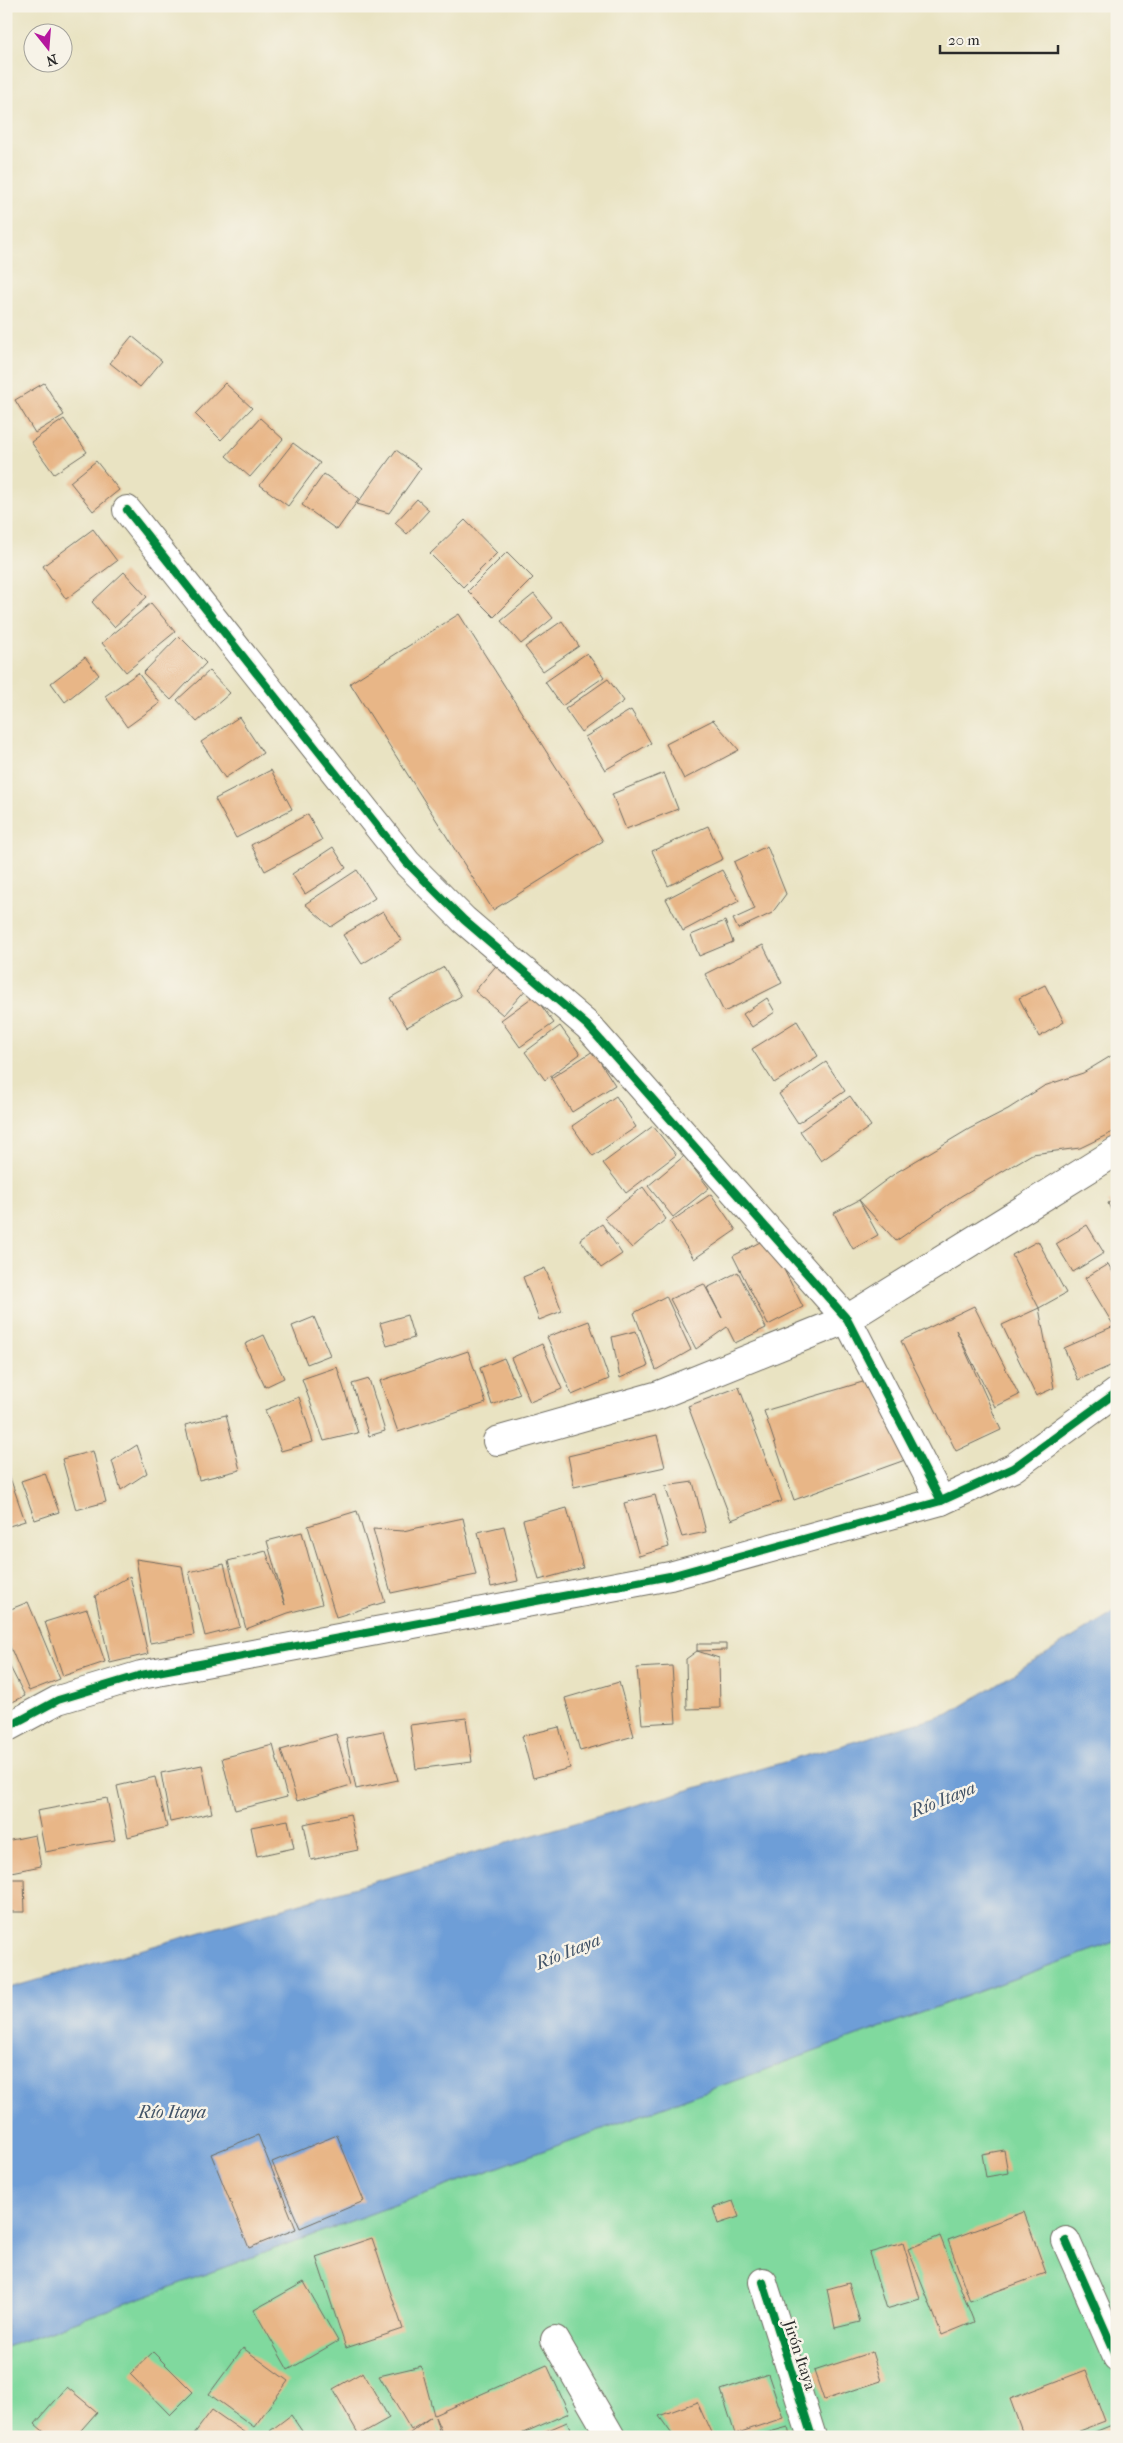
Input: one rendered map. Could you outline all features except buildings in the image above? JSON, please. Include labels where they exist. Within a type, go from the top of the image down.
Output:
[{"type":"street","points":[[127,510],[407,863],[464,920],[588,1026],[848,1319],[941,1501]]},
{"type":"street","points":[[497,1441],[659,1395],[848,1319],[1117,1151]]},
{"type":"street","points":[[6,1728],[58,1700],[141,1675],[670,1576],[941,1501],[1013,1468],[1117,1392]]},
{"type":"street","points":[[1066,2241],[1111,2330],[1117,2357]]},
{"type":"street","name":"Jirón Itaya","points":[[763,2282],[812,2437]]},
{"type":"street","points":[[555,2340],[611,2437]]},
{"type":"green space","points":[[1117,1941],[1117,2437],[6,2437],[6,2347]]},
{"type":"water","name":"Río Itaya","points":[[1117,1610],[1117,1941],[6,2347],[6,1989],[949,1714]]},
{"type":"cycle path","points":[[127,510],[407,863],[464,920],[588,1026],[847,1319],[941,1501]]},
{"type":"cycle path","points":[[6,1728],[58,1700],[141,1675],[670,1576],[941,1501],[1013,1468],[1117,1392]]},
{"type":"cycle path","points":[[1066,2241],[1117,2357]]},
{"type":"cycle path","points":[[763,2282],[812,2437]]}]
